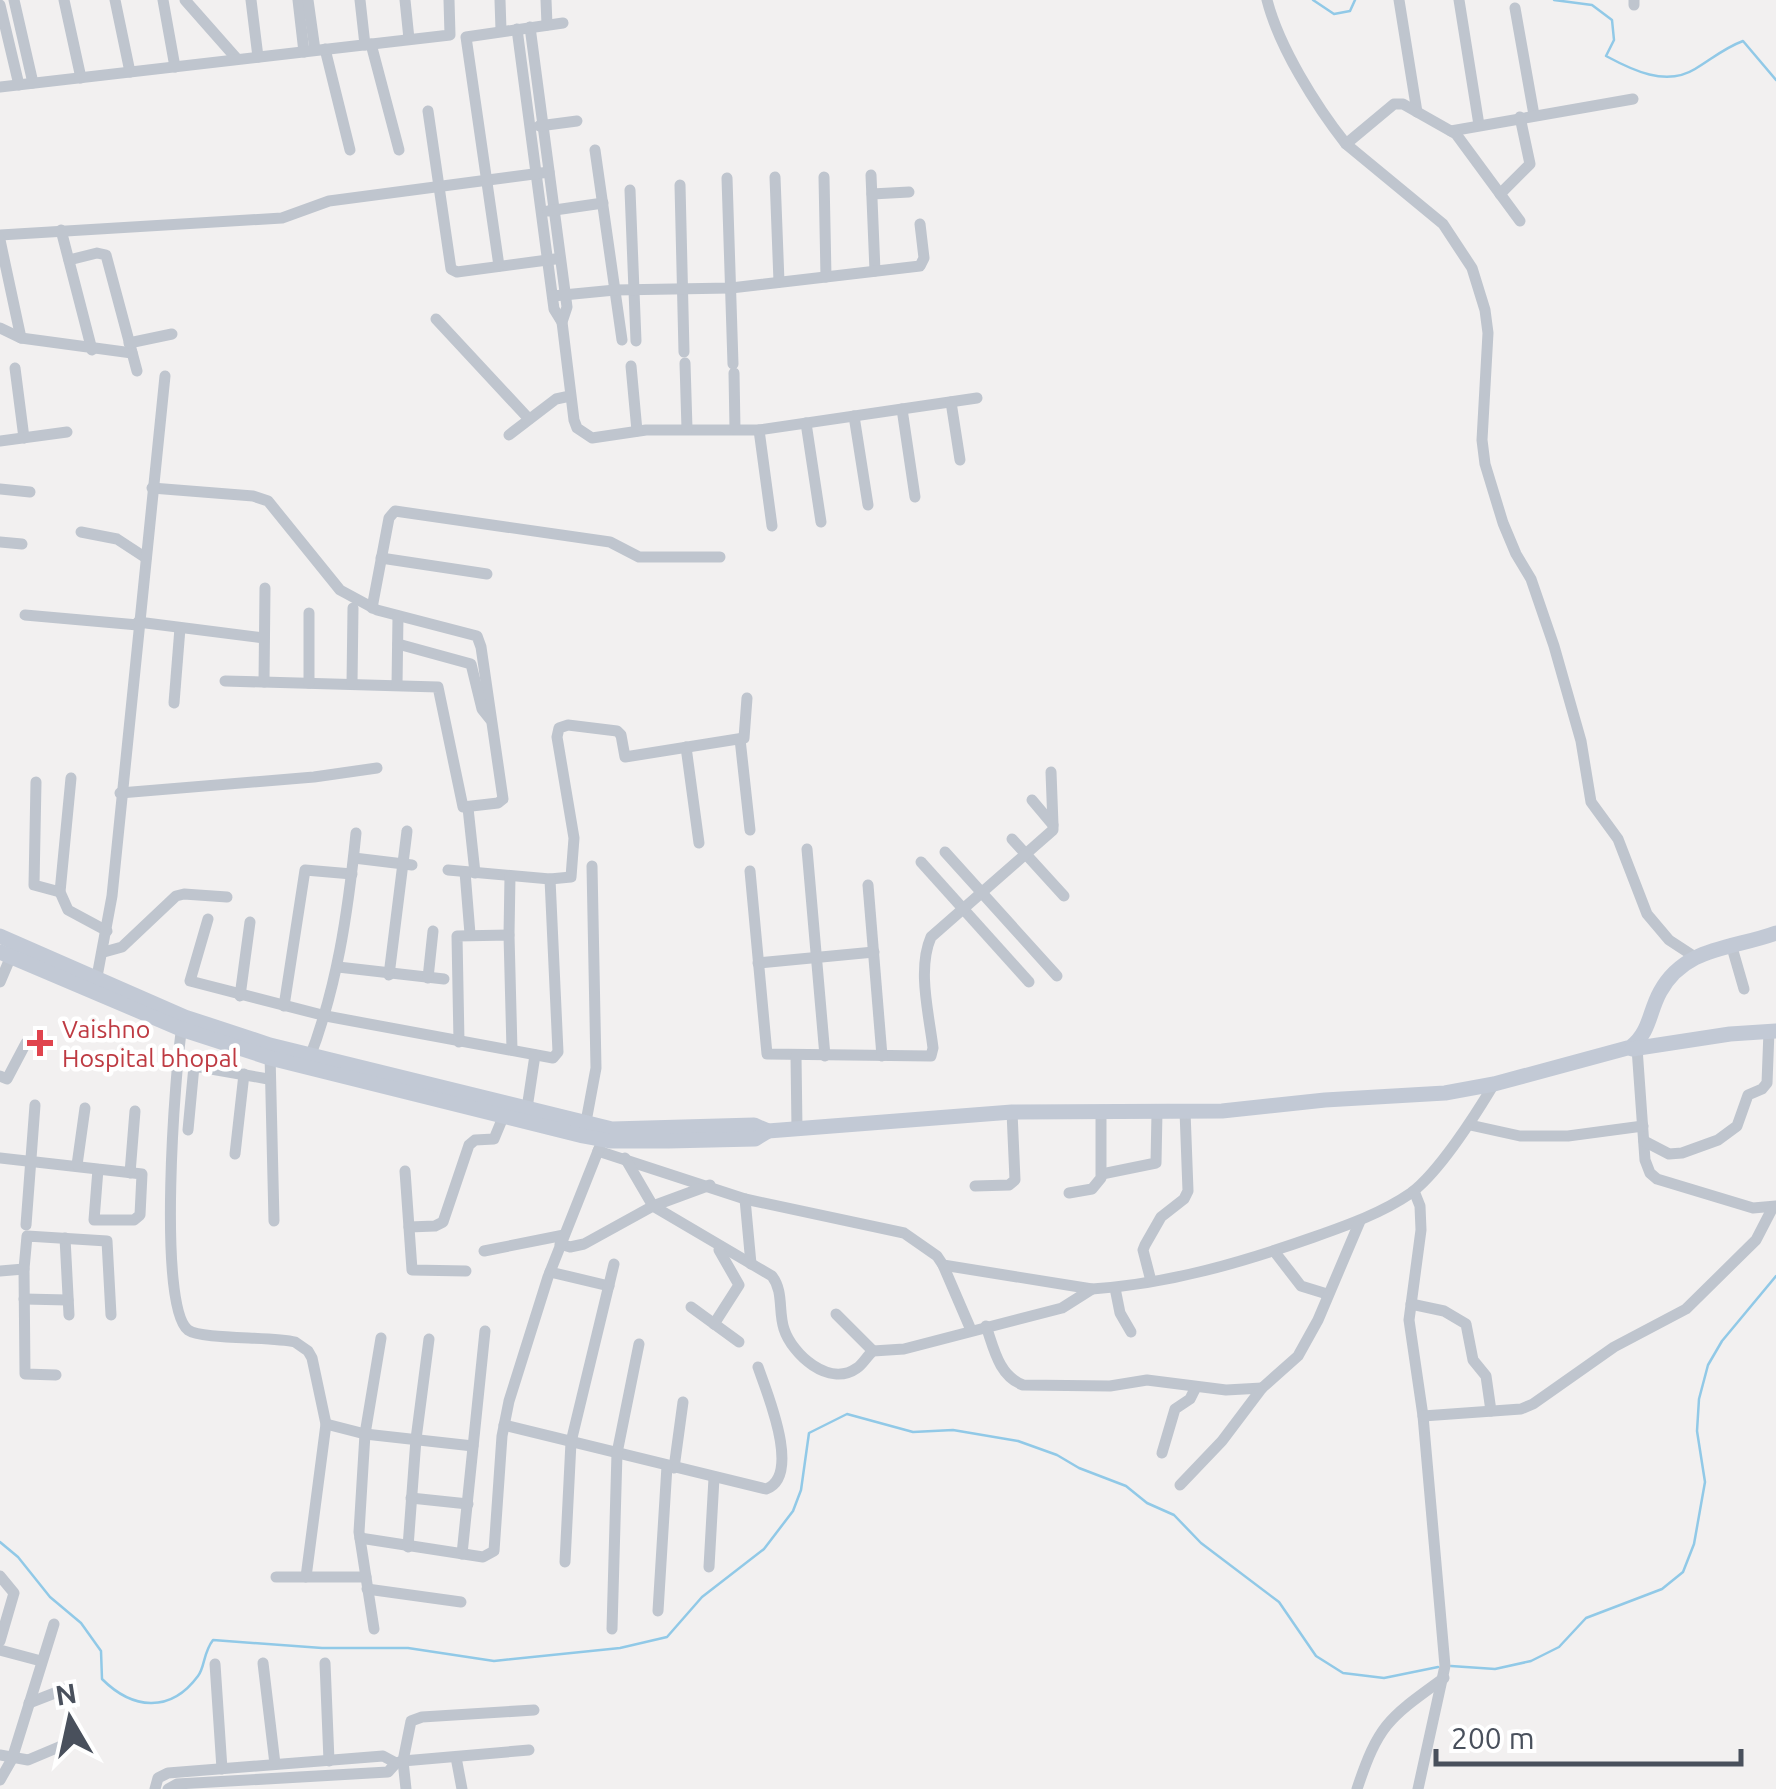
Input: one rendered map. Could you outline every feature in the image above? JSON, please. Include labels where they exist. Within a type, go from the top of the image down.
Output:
[{"type":"street","points":[[14,0],[26,84]]},
{"type":"street","points":[[64,0],[81,78]]},
{"type":"street","points":[[115,0],[130,72]]},
{"type":"street","points":[[164,0],[175,67]]},
{"type":"street","points":[[185,0],[237,60]]},
{"type":"street","points":[[251,0],[258,57]]},
{"type":"street","points":[[298,0],[350,150]]},
{"type":"street","points":[[308,0],[315,50]]},
{"type":"street","points":[[360,0],[368,44],[399,150]]},
{"type":"street","points":[[406,0],[410,39]]},
{"type":"street","points":[[0,87],[450,34],[449,0]]},
{"type":"street","points":[[500,0],[501,30]]},
{"type":"street","points":[[546,0],[547,25]]},
{"type":"street","points":[[1268,0],[1279,36],[1346,144],[1443,224],[1462,247],[1472,268],[1488,333],[1482,440],[1485,464],[1508,537],[1531,579],[1554,646],[1582,741],[1590,802],[1618,839],[1646,914],[1669,940],[1695,957]]},
{"type":"street","points":[[1399,0],[1418,112]]},
{"type":"street","points":[[1459,0],[1479,125]]},
{"type":"street","points":[[0,5],[26,84]]},
{"type":"street","points":[[1515,8],[1534,115]]},
{"type":"street","points":[[499,266],[466,37],[562,22]]},
{"type":"street","points":[[523,28],[559,295],[554,308],[562,322],[574,420],[584,434],[592,438],[688,428],[759,430],[977,398]]},
{"type":"street","points":[[1451,131],[1632,99]]},
{"type":"street","points":[[1346,144],[1394,104],[1402,104],[1451,131],[1520,221]]},
{"type":"street","points":[[428,111],[451,269],[456,272],[554,259]]},
{"type":"street","points":[[1500,194],[1530,164],[1520,117]]},
{"type":"street","points":[[536,126],[577,121]]},
{"type":"street","points":[[595,150],[616,290],[629,341],[634,292],[630,190]]},
{"type":"street","points":[[20,338],[0,237],[282,218],[329,202],[543,173]]},
{"type":"street","points":[[870,175],[875,272]]},
{"type":"street","points":[[775,177],[780,282]]},
{"type":"street","points":[[824,177],[826,277]]},
{"type":"street","points":[[727,178],[735,429]]},
{"type":"street","points":[[680,184],[688,428]]},
{"type":"street","points":[[872,194],[909,192]]},
{"type":"street","points":[[548,211],[603,202]]},
{"type":"street","points":[[559,295],[731,288],[923,263],[920,224]]},
{"type":"street","points":[[62,230],[92,350]]},
{"type":"street","points":[[69,260],[96,252],[106,255],[136,371]]},
{"type":"street","points":[[436,319],[529,420]]},
{"type":"street","points":[[0,328],[20,338],[92,350],[130,348],[172,334]]},
{"type":"street","points":[[631,366],[637,431]]},
{"type":"street","points":[[15,368],[24,438]]},
{"type":"street","points":[[96,984],[107,931],[165,376]]},
{"type":"street","points":[[508,435],[556,399],[570,396]]},
{"type":"street","points":[[951,402],[960,460]]},
{"type":"street","points":[[902,409],[915,496]]},
{"type":"street","points":[[854,416],[868,506]]},
{"type":"street","points":[[806,423],[820,522]]},
{"type":"street","points":[[759,430],[772,526]]},
{"type":"street","points":[[0,441],[67,432]]},
{"type":"street","points":[[0,488],[30,492]]},
{"type":"street","points":[[152,488],[252,496],[268,501],[335,585],[372,608],[477,636],[482,647],[503,799],[468,808],[462,804],[440,690],[434,686],[225,681]]},
{"type":"street","points":[[372,608],[390,514],[403,510],[610,542],[639,557],[720,557]]},
{"type":"street","points":[[82,532],[118,539],[146,558]]},
{"type":"street","points":[[0,542],[22,544]]},
{"type":"street","points":[[381,558],[487,574]]},
{"type":"street","points":[[264,682],[265,588]]},
{"type":"street","points":[[352,608],[352,684]]},
{"type":"street","points":[[309,613],[309,683]]},
{"type":"street","points":[[24,615],[264,638]]},
{"type":"street","points":[[396,685],[398,616]]},
{"type":"street","points":[[174,703],[180,628]]},
{"type":"street","points":[[398,644],[471,664],[482,708],[492,722]]},
{"type":"street","points":[[448,870],[550,880],[572,877],[572,818],[557,738],[559,728],[568,725],[617,731],[622,735],[625,757],[744,738],[747,698]]},
{"type":"street","points":[[740,738],[750,830]]},
{"type":"street","points":[[686,747],[699,842]]},
{"type":"street","points":[[120,793],[377,768]]},
{"type":"street","points":[[750,871],[765,1050],[771,1056],[926,1056],[933,1053],[924,966],[931,936],[1049,835],[1053,825],[1051,772]]},
{"type":"street","points":[[72,778],[60,892],[64,904],[76,916],[107,931]]},
{"type":"street","points":[[36,782],[34,885],[60,892]]},
{"type":"street","points":[[1032,800],[1053,825]]},
{"type":"street","points":[[468,808],[470,934]]},
{"type":"street","points":[[389,975],[408,864],[407,831]]},
{"type":"street","points":[[309,1060],[326,1016],[338,967],[356,833]]},
{"type":"street","points":[[1012,839],[1064,896]]},
{"type":"street","points":[[807,849],[825,1056]]},
{"type":"street","points":[[945,852],[1057,976]]},
{"type":"street","points":[[354,858],[408,864]]},
{"type":"street","points":[[921,862],[1028,982]]},
{"type":"street","points":[[584,1130],[596,1068],[592,866]]},
{"type":"street","points":[[284,1006],[305,870],[352,874]]},
{"type":"street","points":[[510,876],[512,1050]]},
{"type":"street","points":[[208,919],[190,981],[326,1016],[555,1057],[558,1052],[550,880]]},
{"type":"street","points":[[868,884],[882,1056]]},
{"type":"street","points":[[104,952],[122,947],[176,896],[227,897]]},
{"type":"street","points":[[240,996],[250,922]]},
{"type":"street","points":[[428,978],[434,932]]},
{"type":"street","points":[[1618,1051],[1640,1040],[1660,991],[1678,968],[1695,957],[1731,944],[1776,933]]},
{"type":"street","points":[[460,1042],[457,936],[509,935]]},
{"type":"street","points":[[0,936],[9,950],[183,1023],[270,1051],[584,1130],[625,1158],[745,1199],[904,1233],[943,1265],[971,1330]]},
{"type":"street","points":[[1731,944],[1744,989]]},
{"type":"street","points":[[0,982],[9,950]]},
{"type":"street","points":[[758,963],[874,952]]},
{"type":"street","points":[[338,967],[444,979]]},
{"type":"street","points":[[183,1023],[170,1257],[182,1322],[195,1333],[287,1340],[302,1346],[312,1358],[326,1424],[306,1577]]},
{"type":"street","points":[[601,1139],[754,1139],[768,1131],[1012,1112],[1184,1111],[1446,1094],[1618,1051],[1772,1031],[1767,1083],[1750,1092],[1742,1116],[1731,1132],[1682,1153],[1669,1154],[1644,1141]]},
{"type":"street","points":[[0,1076],[8,1079],[26,1043]]},
{"type":"street","points":[[1637,1048],[1647,1167],[1657,1179],[1753,1208],[1775,1207]]},
{"type":"street","points":[[270,1051],[274,1221]]},
{"type":"street","points":[[526,1114],[536,1056]]},
{"type":"street","points":[[796,1056],[797,1129]]},
{"type":"street","points":[[188,1130],[194,1066],[268,1079]]},
{"type":"street","points":[[235,1154],[244,1074]]},
{"type":"street","points":[[943,1265],[1092,1289],[1116,1288],[1202,1272],[1274,1251],[1360,1221],[1414,1191],[1470,1125],[1494,1084]]},
{"type":"street","points":[[26,1225],[36,1105]]},
{"type":"street","points":[[77,1166],[85,1108]]},
{"type":"street","points":[[409,1226],[435,1226],[442,1222],[468,1145],[475,1140],[494,1140],[507,1109]]},
{"type":"street","points":[[130,1173],[134,1111]]},
{"type":"street","points":[[1069,1193],[1100,1182],[1101,1111]]},
{"type":"street","points":[[1151,1281],[1146,1245],[1161,1217],[1188,1191],[1184,1111]]},
{"type":"street","points":[[975,1186],[1009,1184],[1014,1180],[1012,1112]]},
{"type":"street","points":[[1102,1174],[1156,1162],[1157,1112]]},
{"type":"street","points":[[1470,1125],[1520,1136],[1568,1136],[1643,1126]]},
{"type":"street","points":[[360,1538],[462,1554],[487,1556],[494,1550],[508,1400],[550,1272],[601,1139]]},
{"type":"street","points":[[0,1158],[77,1166],[142,1174],[140,1216],[134,1220],[94,1220],[98,1169]]},
{"type":"street","points":[[625,1158],[653,1206],[776,1281],[784,1330],[805,1359],[822,1370],[844,1373],[859,1367],[873,1351],[904,1349],[1062,1308],[1092,1289]]},
{"type":"street","points":[[405,1172],[412,1270],[466,1271]]},
{"type":"street","points":[[484,1251],[562,1240],[570,1247],[584,1244],[653,1206],[710,1185]]},
{"type":"street","points":[[1414,1191],[1420,1206],[1420,1230],[1409,1320],[1423,1416],[1444,1678],[1418,1789]]},
{"type":"street","points":[[745,1199],[751,1264]]},
{"type":"street","points":[[1423,1416],[1533,1404],[1614,1347],[1676,1317],[1756,1240],[1775,1207]]},
{"type":"street","points":[[1180,1484],[1222,1441],[1262,1388],[1298,1356],[1360,1221]]},
{"type":"street","points":[[56,1374],[25,1374],[27,1236],[109,1244],[111,1315]]},
{"type":"street","points":[[65,1238],[70,1315]]},
{"type":"street","points":[[714,1324],[739,1285],[717,1246]]},
{"type":"street","points":[[1274,1251],[1301,1286],[1327,1294]]},
{"type":"street","points":[[565,1562],[571,1442],[614,1264]]},
{"type":"street","points":[[0,1271],[24,1269]]},
{"type":"street","points":[[550,1272],[609,1286]]},
{"type":"street","points":[[1116,1288],[1120,1313],[1131,1332]]},
{"type":"street","points":[[24,1299],[68,1300]]},
{"type":"street","points":[[1411,1304],[1465,1322],[1473,1360],[1486,1376],[1491,1411]]},
{"type":"street","points":[[691,1306],[738,1342]]},
{"type":"street","points":[[836,1314],[873,1351]]},
{"type":"street","points":[[986,1326],[1006,1375],[1023,1386],[1110,1386],[1147,1380],[1231,1390],[1262,1388]]},
{"type":"street","points":[[462,1554],[485,1332]]},
{"type":"street","points":[[374,1629],[360,1538],[365,1434],[381,1338]]},
{"type":"street","points":[[408,1547],[429,1339]]},
{"type":"street","points":[[612,1629],[617,1453],[639,1344]]},
{"type":"street","points":[[504,1424],[759,1490],[772,1488],[779,1481],[779,1427],[758,1367]]},
{"type":"street","points":[[1162,1453],[1174,1409],[1190,1398],[1196,1387]]},
{"type":"street","points":[[658,1610],[670,1467],[683,1402]]},
{"type":"street","points":[[326,1424],[365,1434],[474,1446]]},
{"type":"street","points":[[709,1567],[714,1478]]},
{"type":"street","points":[[412,1498],[468,1504]]},
{"type":"street","points":[[0,1576],[14,1593],[0,1641]]},
{"type":"street","points":[[276,1577],[366,1583],[461,1602]]},
{"type":"street","points":[[0,1780],[54,1624]]},
{"type":"street","points":[[0,1650],[41,1661]]},
{"type":"street","points":[[324,1663],[336,1760],[344,1782]]},
{"type":"street","points":[[215,1664],[226,1777]]},
{"type":"street","points":[[263,1664],[288,1784]]},
{"type":"street","points":[[1358,1789],[1380,1730],[1444,1678]]},
{"type":"street","points":[[28,1703],[65,1689]]},
{"type":"street","points":[[406,1789],[400,1762],[409,1725],[415,1719],[534,1710]]},
{"type":"street","points":[[6,1757],[34,1759],[78,1739]]},
{"type":"street","points":[[400,1762],[388,1772],[344,1782],[288,1784],[226,1777],[168,1773],[156,1783],[169,1789],[177,1784],[226,1777],[281,1764],[382,1756],[400,1762],[529,1750]]},
{"type":"street","points":[[456,1758],[462,1789]]},
{"type":"waterway","points":[[1313,0],[1334,14],[1350,11],[1355,0]]},
{"type":"waterway","points":[[1554,0],[1592,5],[1612,20],[1614,40],[1606,56],[1638,71],[1673,77],[1684,74],[1743,41],[1776,80]]},
{"type":"waterway","points":[[1451,1666],[1495,1669],[1531,1661],[1559,1647],[1586,1618],[1662,1589],[1683,1572],[1694,1544],[1705,1482],[1697,1431],[1699,1399],[1708,1365],[1722,1341],[1776,1276]]},
{"type":"waterway","points":[[0,1542],[18,1557],[50,1597],[81,1623],[101,1651],[102,1679],[138,1701],[163,1702],[187,1688],[200,1672],[213,1640],[322,1648],[408,1648],[494,1661],[620,1648],[667,1637],[702,1597],[764,1549],[793,1511],[801,1490],[809,1433],[847,1414],[913,1432],[953,1430],[1018,1441],[1057,1455],[1126,1486],[1147,1503],[1174,1515],[1201,1543],[1279,1602],[1316,1656],[1343,1673],[1384,1678],[1438,1667]]},
{"type":"place","name":"Vaishno Hospital bhopal","points":[[40,1043]]}]
